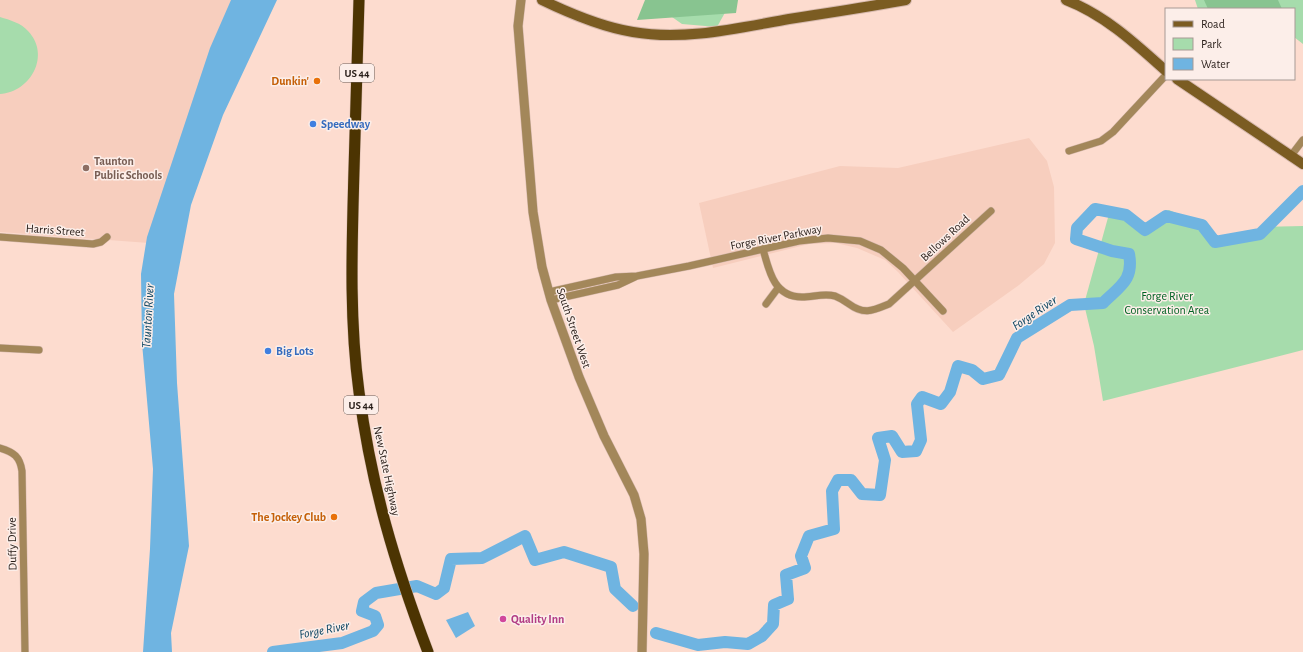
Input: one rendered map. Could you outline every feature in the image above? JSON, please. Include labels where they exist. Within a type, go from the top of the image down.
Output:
[{"type":"highway","name":"New State Highway","points":[[359,0],[351,274],[358,379],[376,486],[400,578],[428,652]]},
{"type":"main road","points":[[542,0],[609,27],[660,35],[715,32],[906,0]]},
{"type":"main road","points":[[1066,0],[1083,7],[1113,26],[1165,70]]},
{"type":"main road","points":[[1179,80],[1290,157],[1303,164]]},
{"type":"street","name":"South Street West","points":[[521,0],[518,26],[537,247],[550,296],[587,399],[628,482],[640,513],[644,546],[642,652]]},
{"type":"street","points":[[1069,151],[1101,141],[1113,132],[1165,76]]},
{"type":"street","points":[[1290,157],[1303,140]]},
{"type":"street","name":"Bellows Road","points":[[778,288],[791,295],[802,297],[824,295],[837,297],[858,310],[867,311],[889,304],[991,210]]},
{"type":"street","name":"Harris Street","points":[[0,237],[93,244],[101,242],[107,237]]},
{"type":"street","name":"Forge River Parkway","points":[[550,296],[618,285],[637,276],[763,249],[824,238],[860,241],[874,246],[889,255],[942,310]]},
{"type":"street","points":[[763,249],[772,280],[778,288],[766,304]]},
{"type":"street","points":[[0,348],[39,350]]},
{"type":"street","name":"Duffy Drive","points":[[0,448],[8,450],[17,456],[22,471],[25,652]]},
{"type":"shaded area","name":"Taunton Public Schools","points":[[0,0],[237,0],[149,243],[0,232]]},
{"type":"shaded area","points":[[1029,138],[1047,161],[1054,187],[1055,243],[1044,264],[1019,285],[953,332],[898,272],[885,260],[857,248],[836,243],[809,244],[713,268],[699,203],[840,166],[898,168]]},
{"type":"green space","points":[[645,0],[738,0],[736,13],[637,20]]},
{"type":"green space","points":[[653,0],[732,0],[717,27],[682,24],[652,3]]},
{"type":"green space","points":[[1195,0],[1303,0],[1303,44],[1295,38],[1295,8],[1198,8]]},
{"type":"green space","points":[[1204,0],[1278,0],[1282,8],[1208,8]]},
{"type":"green space","points":[[0,17],[15,22],[25,28],[35,41],[38,51],[34,71],[29,80],[21,87],[11,92],[0,94]]},
{"type":"green space","name":"Forge River Conservation Area","points":[[1169,210],[1181,215],[1204,220],[1212,238],[1215,239],[1231,236],[1250,236],[1257,234],[1264,227],[1303,226],[1303,350],[1103,401],[1094,346],[1084,304],[1109,214],[1118,211],[1134,222],[1144,226],[1163,212]]},
{"type":"water","name":"Taunton River","points":[[231,0],[277,0],[223,115],[191,205],[174,294],[177,383],[189,546],[171,633],[172,652],[143,652],[150,549],[153,469],[142,343],[141,274],[147,237],[210,48]]},
{"type":"water","points":[[468,612],[475,626],[456,638],[446,620]]},
{"type":"waterway","name":"Forge River","points":[[656,633],[698,645],[725,642],[748,644],[762,636],[773,624],[774,605],[788,599],[786,575],[805,568],[801,556],[809,536],[834,529],[832,491],[838,480],[851,480],[862,494],[880,495],[885,460],[878,438],[892,436],[902,452],[916,451],[921,440],[917,404],[922,397],[941,404],[950,392],[958,366],[972,370],[983,379],[999,375],[1017,338],[1070,305],[1103,303],[1124,282],[1129,270],[1129,254],[1112,251],[1076,239],[1077,228],[1095,209],[1126,215],[1145,230],[1166,216],[1202,225],[1215,242],[1260,234],[1303,191]]},
{"type":"waterway","name":"Forge River","points":[[273,652],[342,643],[373,631],[378,625],[375,616],[362,611],[364,602],[376,593],[417,586],[436,594],[444,588],[451,559],[482,558],[525,536],[535,560],[564,552],[611,567],[615,589],[633,606]]},
{"type":"place","name":"Dunkin'","points":[[317,81]]},
{"type":"place","name":"Speedway","points":[[313,124]]},
{"type":"place","name":"Taunton Public Schools","points":[[86,168]]},
{"type":"place","name":"Big Lots","points":[[268,351]]},
{"type":"place","name":"The Jockey Club","points":[[334,517]]},
{"type":"place","name":"Quality Inn","points":[[503,619]]}]
